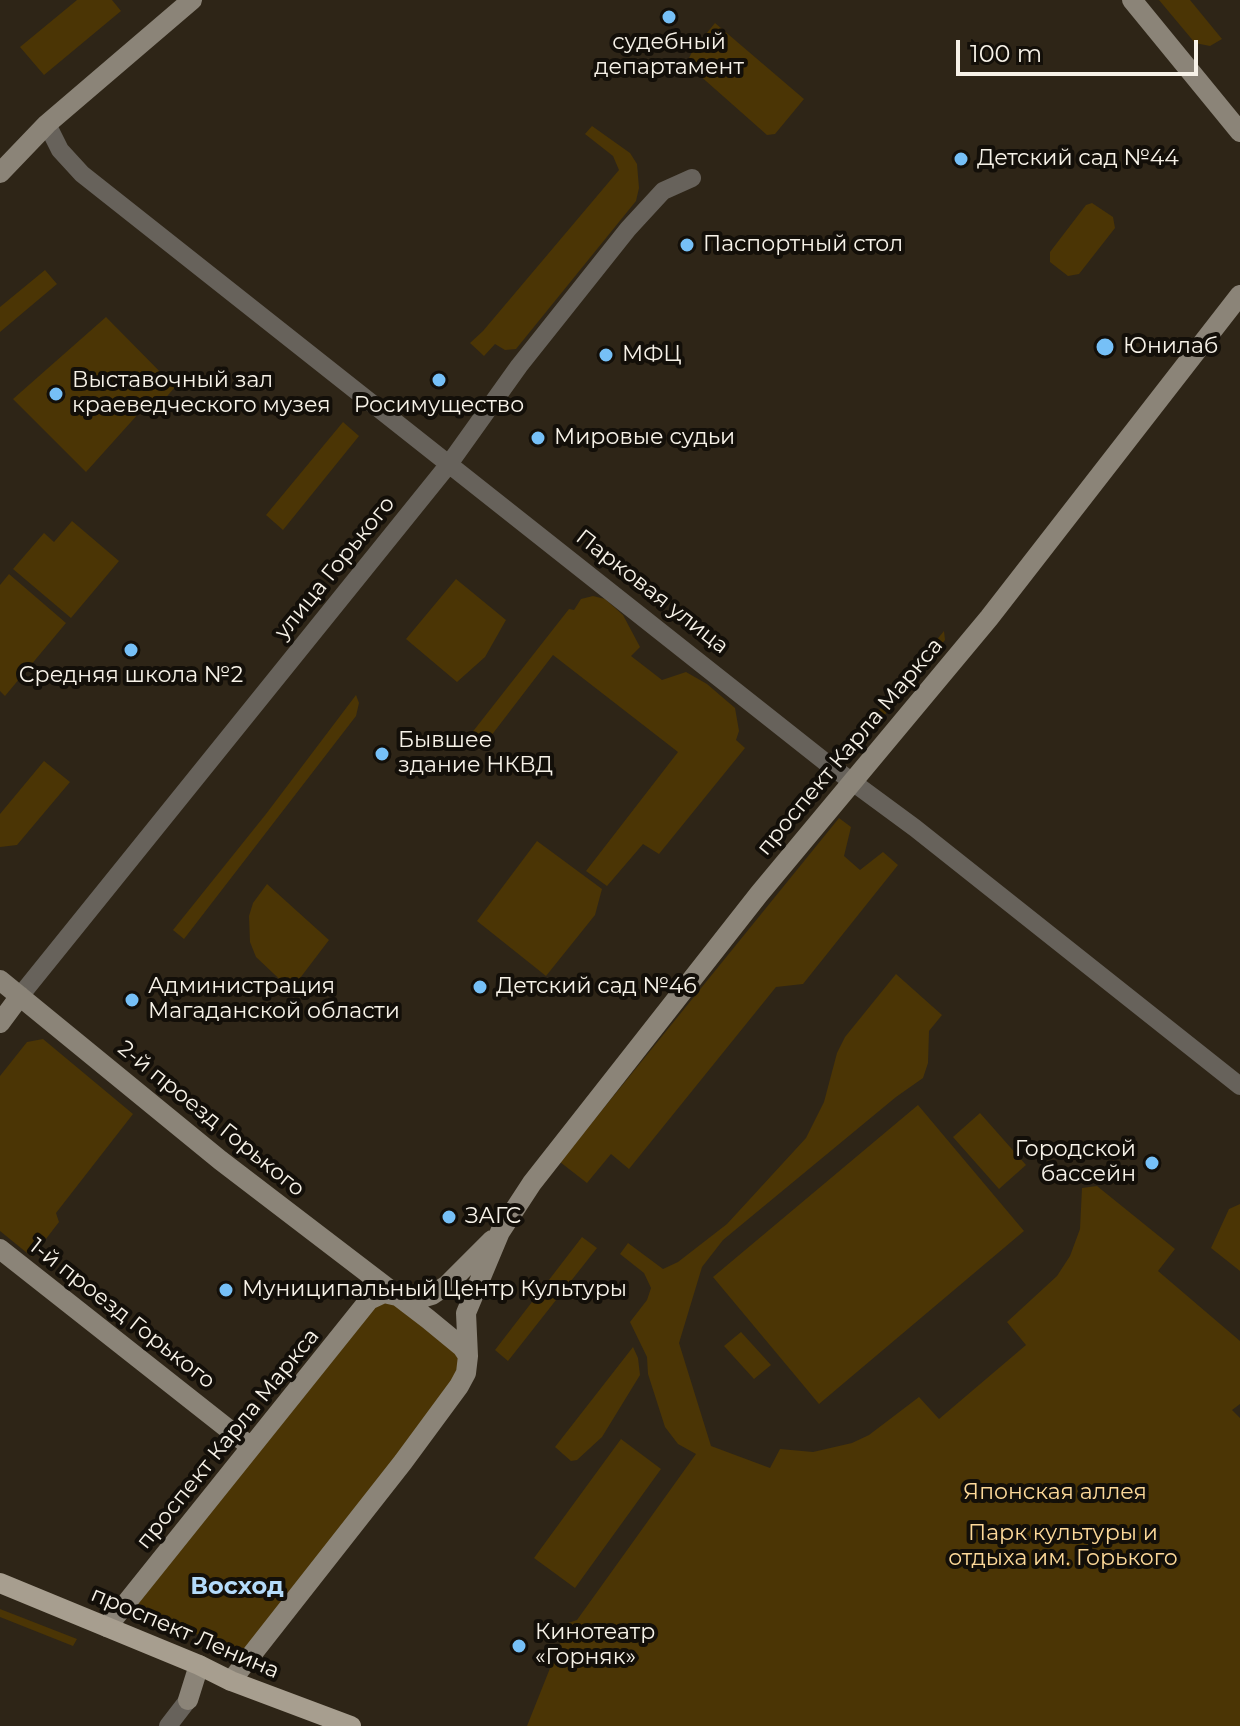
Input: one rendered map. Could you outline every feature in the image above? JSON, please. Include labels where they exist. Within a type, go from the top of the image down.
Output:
[{"type":"main road","name":"проспект Ленина","points":[[0,1583],[231,1681],[351,1726]]},
{"type":"street","points":[[0,173],[47,124],[192,0]]},
{"type":"street","points":[[1132,0],[1240,132]]},
{"type":"street","name":"Парковая улица","points":[[47,124],[60,150],[82,174],[1240,1086]]},
{"type":"street","name":"улица Горького","points":[[20,996],[449,464],[519,366],[628,229],[663,191],[692,178]]},
{"type":"street","name":"проспект Карла Маркса","points":[[231,1681],[450,1398],[466,1373],[466,1313],[500,1232],[532,1183],[759,894],[989,618],[1240,295]]},
{"type":"street","name":"2-й проезд Горького","points":[[0,980],[220,1160],[393,1293]]},
{"type":"street","points":[[0,1023],[20,996]]},
{"type":"street","name":"проспект Карла Маркса","points":[[107,1627],[369,1300],[378,1294],[393,1293],[415,1300],[432,1295],[447,1285],[500,1232]]},
{"type":"street","name":"1-й проезд Горького","points":[[0,1249],[251,1447]]},
{"type":"street","points":[[393,1293],[462,1347],[468,1356]]},
{"type":"street","points":[[168,1726],[188,1700],[199,1665]]},
{"type":"green space","points":[[77,0],[112,0],[121,11],[44,75],[20,47]]},
{"type":"green space","points":[[1159,0],[1190,0],[1222,39],[1210,46],[1195,43]]},
{"type":"green space","points":[[715,23],[804,99],[775,134],[767,135],[689,66],[688,60],[693,50]]},
{"type":"green space","points":[[592,126],[630,153],[637,164],[639,188],[636,201],[516,349],[505,350],[495,344],[484,356],[470,343],[619,170],[613,156],[585,134]]},
{"type":"green space","points":[[1092,203],[1113,217],[1115,228],[1079,274],[1068,276],[1050,262],[1050,252],[1086,205]]},
{"type":"green space","points":[[45,270],[57,284],[0,332],[0,307]]},
{"type":"green space","points":[[106,317],[175,387],[156,409],[148,403],[86,472],[13,399]]},
{"type":"green space","points":[[343,422],[359,436],[283,530],[266,515]]},
{"type":"green space","points":[[72,521],[119,561],[71,618],[13,569],[44,533],[54,542]]},
{"type":"green space","points":[[9,574],[66,623],[5,696],[0,691],[0,585]]},
{"type":"green space","points":[[456,579],[506,620],[485,657],[457,682],[406,639]]},
{"type":"green space","points":[[593,596],[605,599],[623,615],[640,647],[631,656],[662,680],[686,672],[707,684],[735,708],[739,731],[736,740],[745,748],[659,854],[643,844],[607,886],[586,871],[678,752],[553,655],[481,749],[467,739],[569,609],[574,610],[581,599]]},
{"type":"green space","points":[[944,631],[945,640],[863,742],[857,737]]},
{"type":"green space","points":[[356,695],[359,703],[356,716],[184,939],[173,930]]},
{"type":"green space","points":[[44,761],[70,782],[17,845],[0,847],[0,814]]},
{"type":"green space","points":[[839,818],[851,827],[844,856],[860,870],[883,852],[898,865],[803,984],[776,987],[629,1169],[611,1154],[587,1183],[560,1162]]},
{"type":"green space","points":[[537,841],[602,889],[595,915],[546,976],[477,921]]},
{"type":"green space","points":[[267,884],[329,940],[291,990],[256,957],[250,942],[249,916],[253,903]]},
{"type":"green space","name":"Парк культуры и отдыха им. Горького","points":[[896,974],[942,1015],[929,1031],[928,1063],[923,1078],[723,1240],[702,1267],[679,1343],[711,1446],[770,1468],[780,1449],[813,1452],[852,1443],[869,1435],[919,1397],[939,1419],[1026,1345],[1007,1322],[1057,1276],[1070,1256],[1080,1229],[1082,1188],[1097,1186],[1175,1249],[1158,1271],[1240,1341],[1240,1404],[1232,1410],[1240,1418],[1240,1726],[527,1726],[568,1623],[577,1620],[696,1454],[678,1444],[665,1427],[648,1374],[647,1357],[630,1322],[647,1300],[651,1288],[644,1273],[620,1254],[628,1243],[663,1269],[678,1262],[727,1224],[806,1138],[824,1102],[837,1053],[845,1037]]},
{"type":"green space","points":[[43,1039],[133,1114],[56,1213],[59,1222],[32,1257],[0,1231],[0,1076],[27,1042]]},
{"type":"green space","points":[[918,1105],[1024,1231],[819,1404],[713,1277]]},
{"type":"green space","points":[[980,1113],[1026,1165],[999,1189],[953,1137]]},
{"type":"green space","points":[[1240,1204],[1240,1271],[1211,1248],[1229,1209]]},
{"type":"green space","points":[[582,1237],[597,1248],[508,1361],[495,1350]]},
{"type":"green space","points":[[384,1293],[468,1364],[250,1655],[125,1606]]},
{"type":"green space","points":[[741,1332],[771,1365],[754,1379],[724,1346]]},
{"type":"green space","points":[[633,1347],[640,1375],[602,1437],[577,1460],[571,1461],[555,1447]]},
{"type":"green space","points":[[621,1439],[661,1469],[575,1588],[534,1558]]},
{"type":"green space","points":[[0,1609],[77,1639],[73,1646],[0,1617]]},
{"type":"place","name":"судебный департамент","points":[[669,17]]},
{"type":"place","name":"Детский сад №44","points":[[961,159]]},
{"type":"place","name":"Паспортный стол","points":[[687,245]]},
{"type":"place","name":"Юнилаб","points":[[1105,347]]},
{"type":"place","name":"МФЦ","points":[[606,355]]},
{"type":"place","name":"Росимущество","points":[[439,380]]},
{"type":"place","name":"Выставочный зал краеведческого музея","points":[[56,394]]},
{"type":"place","name":"Мировые судьи","points":[[538,438]]},
{"type":"place","name":"Средняя школа №2","points":[[131,650]]},
{"type":"place","name":"Бывшее здание НКВД","points":[[382,754]]},
{"type":"place","name":"Детский сад №46","points":[[480,987]]},
{"type":"place","name":"Администрация Магаданской области","points":[[132,1000]]},
{"type":"place","name":"Городской бассейн","points":[[1152,1163]]},
{"type":"place","name":"ЗАГС","points":[[449,1217]]},
{"type":"place","name":"Муниципальный Центр Культуры","points":[[226,1290]]},
{"type":"place","name":"Кинотеатр «Горняк»","points":[[519,1646]]},
{"type":"district","name":"Восход","points":[[237,1587]]},
{"type":"park label","name":"Японская аллея","points":[[1055,1493]]}]
